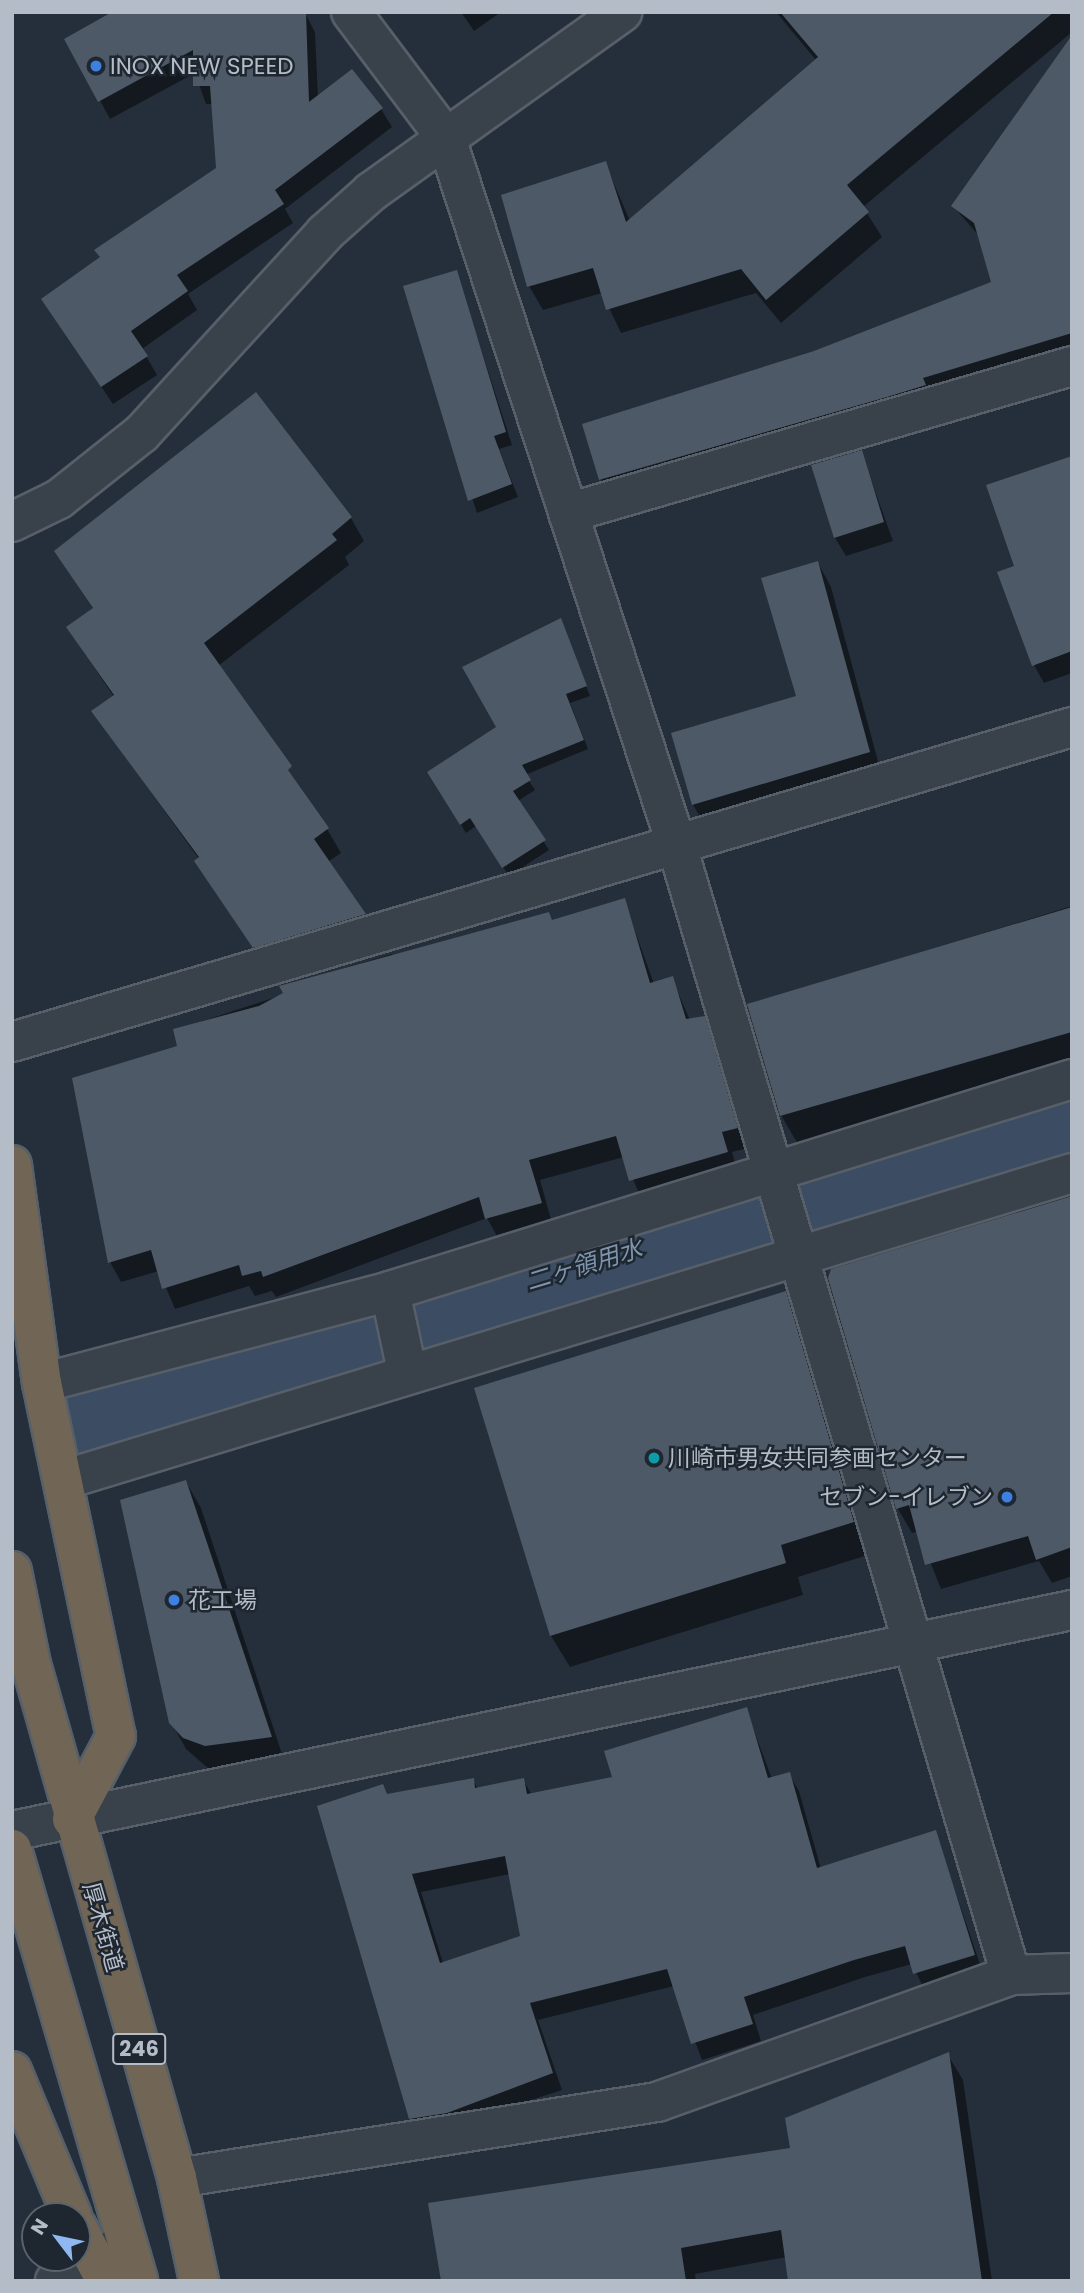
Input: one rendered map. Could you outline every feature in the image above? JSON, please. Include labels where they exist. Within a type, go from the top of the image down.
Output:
[{"type":"highway","points":[[12,1165],[42,1384],[116,1736],[72,1819]]},
{"type":"highway","name":"厚木街道","points":[[12,1571],[72,1819],[177,2178],[199,2281]]},
{"type":"highway","name":"246","points":[[12,1849],[138,2281]]},
{"type":"highway","points":[[12,2071],[66,2202]]},
{"type":"street","points":[[351,12],[446,138],[677,846],[777,1183],[793,1247],[1012,1975]]},
{"type":"street","points":[[12,522],[59,499],[142,433],[325,233],[446,138],[622,12]]},
{"type":"street","points":[[568,513],[1072,366]]},
{"type":"street","points":[[12,1042],[1072,727]]},
{"type":"street","points":[[42,1384],[777,1183],[1072,1079]]},
{"type":"street","points":[[63,1480],[793,1247],[1072,1173]]},
{"type":"street","points":[[390,1291],[407,1371]]},
{"type":"street","points":[[12,1830],[1072,1610]]},
{"type":"street","points":[[177,2178],[657,2102],[1012,1975],[1072,1973]]},
{"type":"street","points":[[91,2256],[128,2241]]},
{"type":"building","points":[[112,12],[306,12],[309,102],[352,69],[383,108],[275,190],[284,204],[177,275],[188,291],[131,331],[148,356],[101,387],[41,299],[100,257],[94,250],[216,168],[210,86],[193,86],[193,50],[98,102],[64,39]]},
{"type":"building","points":[[780,12],[1054,12],[847,185],[869,212],[766,300],[741,269],[606,310],[593,268],[527,287],[501,195],[606,161],[626,222],[818,57]]},
{"type":"building","points":[[1072,35],[1072,333],[923,378],[926,385],[599,480],[582,424],[814,351],[991,282],[974,223],[951,206]]},
{"type":"building","points":[[457,270],[506,432],[494,436],[512,484],[468,501],[403,286]]},
{"type":"building","points":[[256,392],[352,517],[332,534],[337,540],[204,643],[292,766],[288,770],[329,828],[314,839],[366,914],[253,948],[194,861],[199,857],[91,711],[114,695],[66,627],[93,608],[54,551]]},
{"type":"building","points":[[862,450],[884,522],[834,538],[811,465]]},
{"type":"building","points":[[1072,456],[1072,651],[1032,666],[997,572],[1014,566],[986,485]]},
{"type":"building","points":[[818,561],[870,752],[692,805],[671,733],[796,696],[761,578]]},
{"type":"building","points":[[561,618],[587,686],[566,694],[584,740],[522,765],[531,780],[513,791],[546,840],[502,868],[470,818],[460,825],[427,772],[496,727],[462,667]]},
{"type":"building","points":[[625,898],[650,983],[673,976],[686,1019],[705,1016],[738,1128],[722,1132],[728,1152],[629,1181],[616,1136],[529,1160],[542,1203],[485,1219],[479,1197],[263,1277],[261,1271],[242,1276],[239,1265],[162,1289],[151,1250],[108,1263],[72,1078],[177,1046],[173,1029],[259,1006],[283,993],[279,986],[549,912],[552,920]]},
{"type":"building","points":[[1072,907],[1072,1032],[780,1116],[747,1004]]},
{"type":"building","points":[[1072,1196],[1072,1547],[1036,1560],[1028,1536],[925,1565],[909,1505],[896,1509],[828,1278],[831,1269]]},
{"type":"building","name":"川崎市男女共同参画センター","points":[[786,1291],[854,1522],[781,1545],[786,1563],[550,1636],[474,1388]]},
{"type":"building","points":[[186,1480],[272,1737],[205,1746],[183,1738],[169,1723],[120,1500]]},
{"type":"building","points":[[747,1707],[768,1778],[790,1772],[817,1868],[936,1830],[975,1955],[913,1974],[905,1946],[854,1960],[744,1997],[753,2024],[691,2044],[667,1969],[530,2003],[553,2073],[447,2113],[409,2119],[317,1806],[383,1784],[387,1794],[474,1778],[475,1788],[524,1778],[527,1794],[612,1777],[604,1751]],"holes":[[[505,1856],[520,1936],[440,1963],[412,1874]]]},
{"type":"building","points":[[949,2052],[982,2281],[788,2281],[781,2230],[681,2248],[686,2281],[441,2281],[428,2203],[790,2148],[785,2118]]},
{"type":"waterway","name":"二ヶ領用水","points":[[100,1425],[481,1297],[1072,1117]]},
{"type":"place","name":"INOX NEW SPEED","points":[[96,66]]},
{"type":"place","name":"川崎市男女共同参画センター","points":[[654,1458]]},
{"type":"place","name":"セブン-イレブン","points":[[1007,1497]]},
{"type":"place","name":"花工場","points":[[174,1600]]}]
